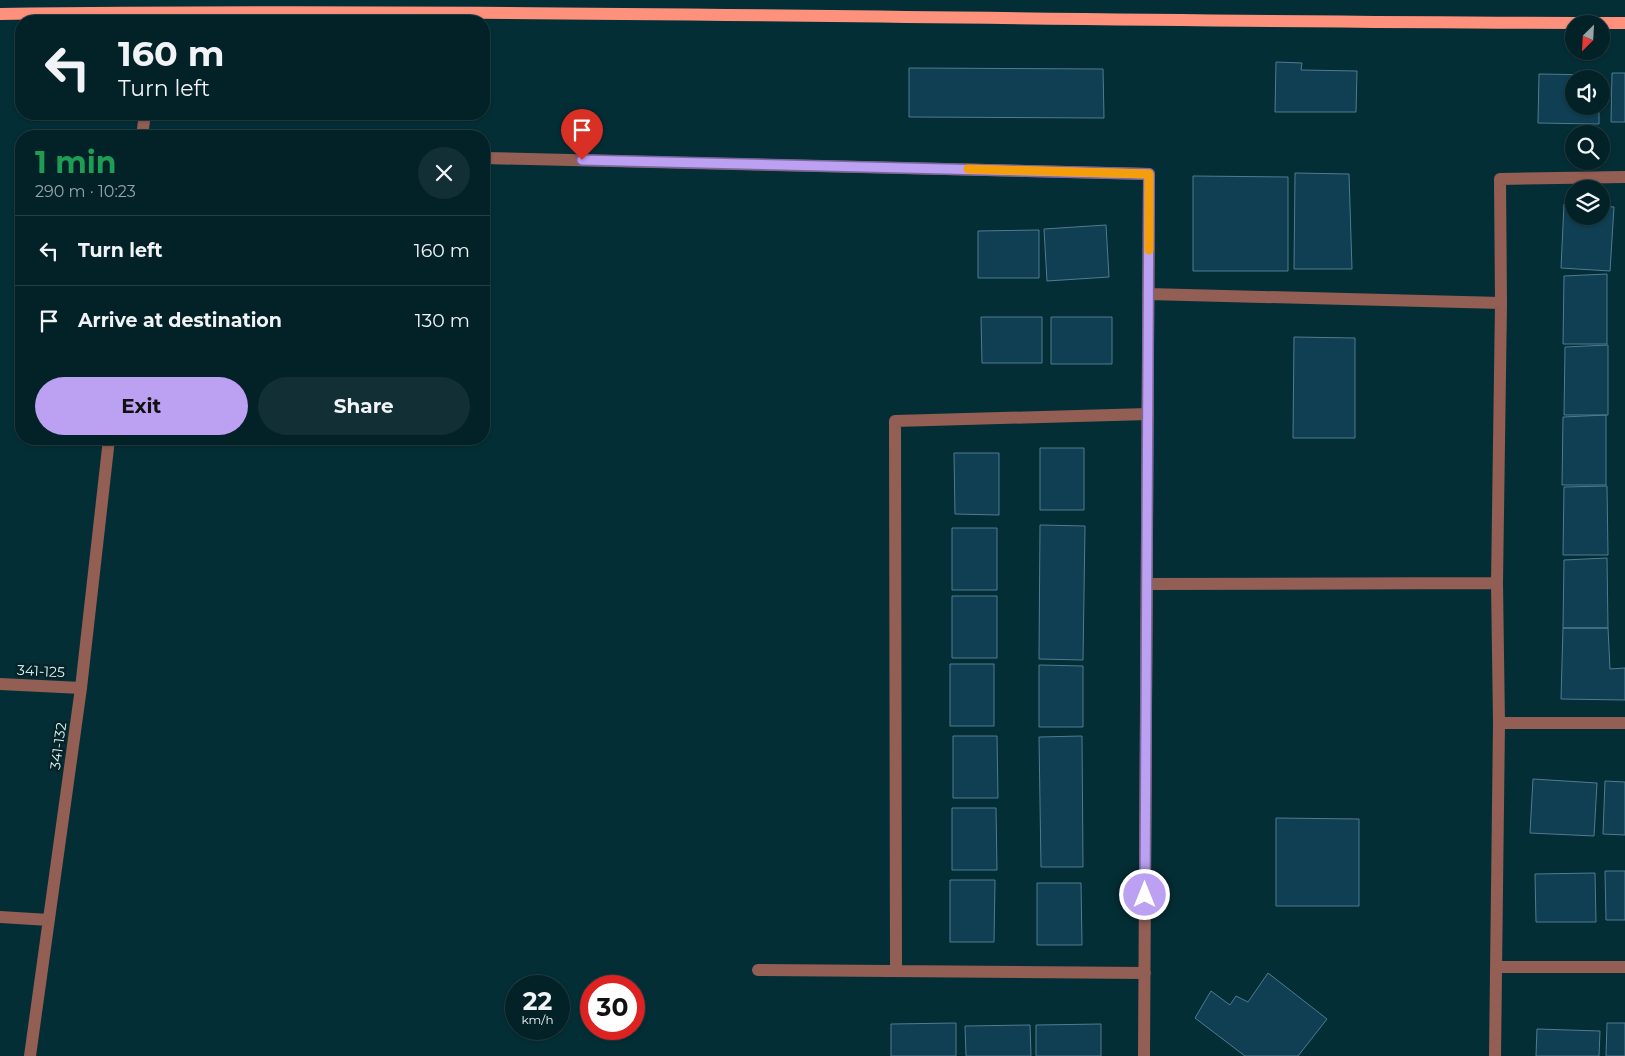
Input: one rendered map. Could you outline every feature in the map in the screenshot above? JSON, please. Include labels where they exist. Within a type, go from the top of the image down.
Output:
[{"type":"main road","points":[[274,15],[455,12],[1420,23],[1625,23]]},
{"type":"main road","points":[[0,14],[51,15]]},
{"type":"street","points":[[490,158],[1149,174],[1144,1056]]},
{"type":"street","points":[[1495,1056],[1499,723],[1497,583],[1500,179],[1625,177]]},
{"type":"street","points":[[1148,294],[1500,303]]},
{"type":"street","points":[[896,971],[895,421],[1148,414]]},
{"type":"street","name":"341-132","points":[[30,1056],[82,688],[108,445]]},
{"type":"street","points":[[1147,584],[1497,583]]},
{"type":"street","name":"341-125","points":[[0,684],[82,688]]},
{"type":"street","points":[[1499,723],[1625,723]]},
{"type":"street","points":[[0,917],[49,920]]},
{"type":"street","points":[[1496,966],[1625,967]]},
{"type":"street","points":[[758,970],[1144,973]]},
{"type":"building","points":[[1276,62],[1302,63],[1301,70],[1357,71],[1356,112],[1275,112]]},
{"type":"building","points":[[909,68],[1103,69],[1104,118],[909,117]]},
{"type":"building","points":[[1612,73],[1625,73],[1625,122],[1611,122]]},
{"type":"building","points":[[1539,74],[1565,74],[1565,115],[1599,115],[1599,124],[1538,123]]},
{"type":"building","points":[[1295,173],[1349,174],[1352,269],[1294,269]]},
{"type":"building","points":[[1193,176],[1288,177],[1288,271],[1193,271]]},
{"type":"building","points":[[1564,204],[1565,225],[1610,225],[1610,207],[1614,207],[1610,271],[1561,268]]},
{"type":"building","points":[[1106,225],[1109,277],[1047,281],[1044,229]]},
{"type":"building","points":[[1039,230],[1039,278],[978,278],[978,231]]},
{"type":"building","points":[[1607,274],[1607,344],[1563,344],[1564,276]]},
{"type":"building","points":[[981,317],[1042,317],[1042,363],[982,363]]},
{"type":"building","points":[[1051,317],[1112,317],[1112,364],[1051,364]]},
{"type":"building","points":[[1294,337],[1355,338],[1355,438],[1293,438]]},
{"type":"building","points":[[1608,345],[1608,415],[1564,415],[1565,347]]},
{"type":"building","points":[[1606,415],[1606,485],[1562,485],[1563,417]]},
{"type":"building","points":[[1040,448],[1084,448],[1084,510],[1040,510]]},
{"type":"building","points":[[954,453],[999,453],[999,515],[955,514]]},
{"type":"building","points":[[1607,486],[1608,555],[1563,555],[1564,487]]},
{"type":"building","points":[[1040,525],[1085,526],[1083,660],[1039,659]]},
{"type":"building","points":[[952,528],[997,528],[997,590],[952,590]]},
{"type":"building","points":[[1607,558],[1608,628],[1563,628],[1564,560]]},
{"type":"building","points":[[952,596],[997,596],[997,658],[952,658]]},
{"type":"building","points":[[1563,628],[1608,628],[1610,669],[1625,668],[1625,700],[1561,699]]},
{"type":"building","points":[[950,664],[994,664],[994,726],[950,726]]},
{"type":"building","points":[[1039,665],[1083,666],[1083,727],[1039,727]]},
{"type":"building","points":[[953,736],[997,736],[998,798],[953,798]]},
{"type":"building","points":[[1082,736],[1083,867],[1041,867],[1039,737]]},
{"type":"building","points":[[1533,779],[1597,783],[1594,836],[1530,833]]},
{"type":"building","points":[[1605,781],[1625,782],[1625,835],[1603,834]]},
{"type":"building","points":[[952,808],[996,808],[997,870],[952,870]]},
{"type":"building","points":[[1276,818],[1359,819],[1359,906],[1276,906]]},
{"type":"building","points":[[1605,871],[1625,871],[1625,920],[1606,920]]},
{"type":"building","points":[[1595,873],[1596,922],[1536,922],[1535,874]]},
{"type":"building","points":[[950,880],[995,880],[994,942],[950,942]]},
{"type":"building","points":[[1037,883],[1081,883],[1082,945],[1037,945]]},
{"type":"building","points":[[1268,973],[1327,1019],[1298,1056],[1245,1056],[1195,1018],[1211,991],[1230,1005],[1236,996],[1248,1002]]},
{"type":"building","points":[[956,1023],[956,1056],[891,1056],[891,1024]]},
{"type":"building","points":[[1607,1023],[1625,1023],[1625,1056],[1606,1056]]},
{"type":"building","points":[[1101,1024],[1101,1056],[1036,1056],[1036,1025]]},
{"type":"building","points":[[1030,1025],[1031,1056],[966,1056],[965,1026]]},
{"type":"building","points":[[1537,1029],[1600,1031],[1599,1056],[1536,1056]]},
{"type":"slow traffic","points":[[968,169],[1149,174],[1149,250]]},
{"type":"route","points":[[582,160],[1149,174],[1145,895]]}]
